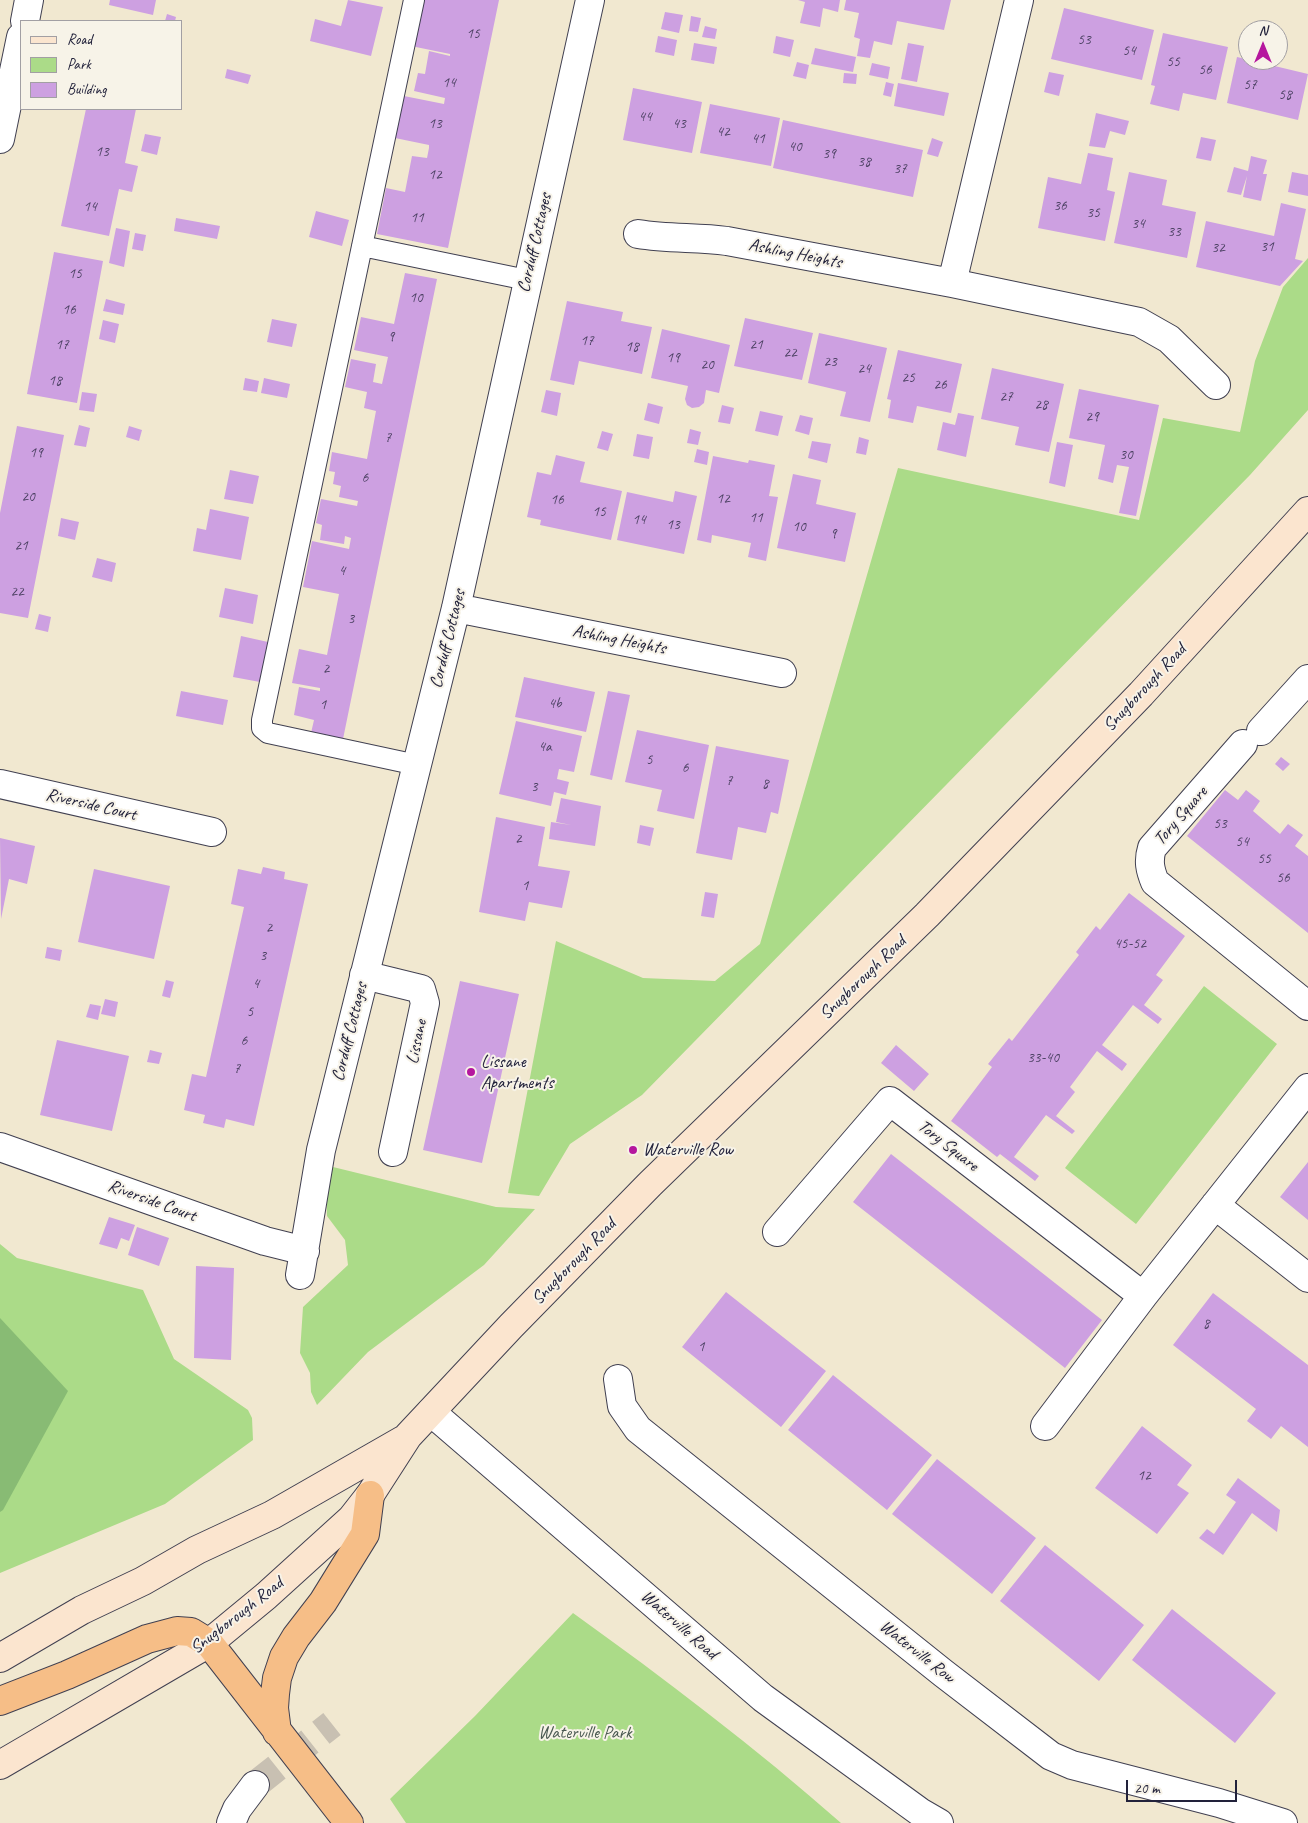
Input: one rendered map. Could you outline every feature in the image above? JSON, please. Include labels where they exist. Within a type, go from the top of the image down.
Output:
[{"type":"highway","points":[[277,1732],[274,1708],[275,1694],[277,1678],[284,1657],[296,1637],[323,1602],[365,1534],[370,1495]]},
{"type":"highway","points":[[0,1701],[67,1675],[147,1639],[177,1631],[191,1632],[209,1643],[349,1823]]},
{"type":"main road","name":"Snugborough Road","points":[[0,1765],[209,1643],[266,1596],[352,1518],[370,1495],[408,1436],[511,1326],[650,1184],[941,901],[1141,694],[1308,511]]},
{"type":"main road","name":"Snugborough Road","points":[[0,1658],[82,1610],[143,1581],[197,1550],[272,1515],[408,1436]]},
{"type":"street","points":[[25,20],[29,0]]},
{"type":"street","name":"Corduff Cottages","points":[[303,1263],[318,1167],[456,608],[590,0]]},
{"type":"street","points":[[952,283],[1019,0]]},
{"type":"street","points":[[0,139],[20,43]]},
{"type":"street","name":"Ashling Heights","points":[[638,234],[667,239],[696,237],[727,241],[952,283],[1139,322],[1169,339],[1216,385]]},
{"type":"street","name":"Ashling Heights","points":[[456,608],[782,673]]},
{"type":"street","name":"Tory Square","points":[[1308,680],[1252,738],[1152,848],[1149,859],[1150,869],[1155,882],[1308,1006]]},
{"type":"street","name":"Riverside Court","points":[[0,784],[212,832]]},
{"type":"street","name":"Lissane","points":[[364,975],[420,990],[424,996],[425,1003],[393,1152]]},
{"type":"street","points":[[1045,1426],[1143,1296],[1308,1088]]},
{"type":"street","name":"Tory Square","points":[[777,1232],[890,1101],[1143,1296]]},
{"type":"street","name":"Riverside Court","points":[[0,1147],[265,1241],[303,1263]]},
{"type":"street","points":[[1215,1205],[1308,1278]]},
{"type":"street","name":"Waterville Row","points":[[618,1379],[622,1406],[638,1429],[943,1673],[1051,1756],[1072,1765],[1219,1803],[1283,1823]]},
{"type":"street","name":"Waterville Road","points":[[431,1412],[763,1698],[920,1812],[939,1823]]},
{"type":"street","points":[[231,1823],[237,1809],[255,1785]]},
{"type":"lane","points":[[414,0],[262,720],[262,728],[268,733],[417,765]]},
{"type":"lane","points":[[362,246],[527,280]]},
{"type":"green space","points":[[1308,258],[1308,410],[1250,475],[642,1095],[570,1144],[539,1196],[508,1193],[556,941],[643,978],[715,981],[760,944],[898,468],[1139,520],[1163,418],[1240,432],[1255,361],[1283,287]]},
{"type":"green space","points":[[1204,986],[1277,1044],[1136,1224],[1065,1168]]},
{"type":"green space","points":[[333,1167],[496,1207],[535,1209],[484,1265],[368,1352],[317,1405],[311,1392],[310,1373],[300,1353],[303,1307],[348,1265],[345,1240],[327,1216],[326,1190]]},
{"type":"green space","points":[[0,1244],[17,1258],[143,1290],[174,1359],[248,1410],[252,1418],[253,1440],[165,1504],[0,1573]]},
{"type":"green space","points":[[0,1318],[68,1391],[3,1510],[0,1512]]},
{"type":"green space","name":"Waterville Park","points":[[573,1613],[710,1715],[841,1823],[406,1823],[390,1799],[475,1716]]},
{"type":"building","points":[[110,0],[156,0],[153,15],[109,5]]},
{"type":"building","points":[[348,0],[383,7],[371,56],[310,41],[315,19],[341,26]]},
{"type":"building","points":[[421,0],[499,0],[448,248],[377,234],[386,188],[405,192],[412,156],[427,158],[429,148],[429,145],[395,138],[404,96],[444,104],[445,98],[414,91],[418,73],[425,74],[429,51],[450,56],[450,54],[411,46]]},
{"type":"building","points":[[798,0],[840,0],[838,12],[823,8],[820,27],[800,23],[805,2]]},
{"type":"building","points":[[846,0],[951,0],[944,30],[897,21],[892,45],[874,41],[870,58],[857,56],[860,39],[854,37],[859,13],[844,10]]},
{"type":"building","points":[[1064,8],[1154,30],[1142,80],[1051,59]]},
{"type":"building","points":[[665,12],[683,15],[679,33],[661,29]]},
{"type":"building","points":[[167,14],[176,17],[175,20],[165,20]]},
{"type":"building","points":[[691,16],[701,18],[698,32],[689,31]]},
{"type":"building","points":[[705,26],[717,29],[715,39],[702,37]]},
{"type":"building","points":[[1163,33],[1228,47],[1216,100],[1183,93],[1179,111],[1150,104],[1155,86],[1151,85]]},
{"type":"building","points":[[658,36],[677,40],[674,56],[655,52]]},
{"type":"building","points":[[776,36],[794,40],[790,57],[773,53]]},
{"type":"building","points":[[694,43],[717,47],[714,64],[691,60]]},
{"type":"building","points":[[908,43],[924,46],[917,82],[901,79]]},
{"type":"building","points":[[815,48],[856,57],[853,72],[811,64]]},
{"type":"building","points":[[1237,57],[1238,70],[1288,69],[1308,74],[1298,120],[1227,103]]},
{"type":"building","points":[[797,62],[809,65],[806,79],[793,76]]},
{"type":"building","points":[[872,63],[890,67],[888,79],[869,75]]},
{"type":"building","points":[[227,69],[251,75],[248,84],[225,78]]},
{"type":"building","points":[[1049,72],[1064,75],[1059,96],[1044,92]]},
{"type":"building","points":[[844,73],[857,74],[856,84],[843,83]]},
{"type":"building","points":[[886,82],[894,84],[891,97],[883,95]]},
{"type":"building","points":[[898,83],[949,93],[944,116],[894,106]]},
{"type":"building","points":[[633,88],[702,102],[692,153],[623,140]]},
{"type":"building","points":[[710,104],[780,118],[771,166],[700,153]]},
{"type":"building","points":[[86,110],[136,110],[125,163],[138,166],[132,192],[119,189],[109,236],[61,226]]},
{"type":"building","points":[[1096,113],[1129,121],[1125,135],[1110,131],[1105,148],[1089,146]]},
{"type":"building","points":[[783,120],[923,150],[913,197],[773,168]]},
{"type":"building","points":[[145,134],[161,137],[157,155],[141,151]]},
{"type":"building","points":[[1201,137],[1216,140],[1211,161],[1196,158]]},
{"type":"building","points":[[932,138],[943,142],[938,157],[927,154]]},
{"type":"building","points":[[1088,153],[1113,158],[1107,190],[1115,192],[1105,241],[1038,228],[1048,177],[1081,184]]},
{"type":"building","points":[[1251,156],[1267,160],[1263,174],[1267,174],[1261,201],[1243,197],[1247,176],[1241,195],[1227,192],[1234,167],[1248,171]]},
{"type":"building","points":[[1129,172],[1167,180],[1162,205],[1196,212],[1187,258],[1114,243]]},
{"type":"building","points":[[1292,172],[1308,175],[1308,196],[1288,192]]},
{"type":"building","points":[[1281,203],[1306,209],[1295,259],[1303,261],[1280,286],[1196,267],[1206,221],[1274,236]]},
{"type":"building","points":[[316,211],[349,220],[342,246],[309,237]]},
{"type":"building","points":[[176,218],[220,226],[217,239],[174,231]]},
{"type":"building","points":[[116,228],[130,231],[124,267],[109,263]]},
{"type":"building","points":[[135,233],[146,235],[143,251],[132,249]]},
{"type":"building","points":[[54,252],[103,261],[77,403],[27,394]]},
{"type":"building","points":[[405,273],[437,279],[343,739],[311,733],[314,720],[294,715],[299,687],[320,691],[320,688],[292,683],[299,649],[327,655],[339,594],[303,587],[312,541],[349,549],[351,538],[345,536],[344,544],[320,540],[322,525],[316,523],[321,499],[357,506],[358,501],[339,497],[341,486],[333,484],[335,472],[329,471],[332,452],[367,459],[376,411],[364,408],[367,392],[345,387],[351,359],[376,364],[373,382],[382,384],[388,357],[354,350],[361,317],[394,324]]},
{"type":"building","points":[[106,299],[125,304],[123,315],[103,311]]},
{"type":"building","points":[[567,301],[623,312],[621,321],[652,327],[642,374],[579,361],[574,385],[550,380]]},
{"type":"building","points":[[745,318],[813,333],[802,380],[734,366]]},
{"type":"building","points":[[272,319],[297,324],[292,347],[267,342]]},
{"type":"building","points":[[103,320],[119,324],[115,343],[99,339]]},
{"type":"building","points":[[662,329],[730,345],[719,393],[706,390],[704,403],[699,407],[692,408],[687,405],[685,399],[688,386],[651,378]]},
{"type":"building","points":[[819,333],[887,348],[870,422],[840,416],[846,392],[808,383]]},
{"type":"building","points":[[898,350],[962,364],[951,413],[917,406],[913,423],[888,418],[891,400],[887,399]]},
{"type":"building","points":[[992,368],[1064,384],[1049,452],[1015,445],[1019,427],[981,419]]},
{"type":"building","points":[[245,378],[259,381],[257,392],[243,390]]},
{"type":"building","points":[[264,378],[290,384],[287,398],[261,393]]},
{"type":"building","points":[[1079,389],[1159,405],[1136,516],[1119,513],[1129,467],[1117,465],[1113,483],[1098,479],[1105,445],[1069,438]]},
{"type":"building","points":[[546,390],[561,393],[557,416],[541,412]]},
{"type":"building","points":[[82,392],[97,394],[94,412],[79,410]]},
{"type":"building","points":[[648,403],[663,407],[659,424],[644,420]]},
{"type":"building","points":[[722,405],[734,408],[730,424],[718,422]]},
{"type":"building","points":[[760,411],[783,416],[778,436],[755,431]]},
{"type":"building","points":[[958,413],[974,416],[966,457],[937,450],[943,422],[955,425]]},
{"type":"building","points":[[800,415],[813,418],[809,435],[795,431]]},
{"type":"building","points":[[79,425],[90,428],[86,447],[74,445]]},
{"type":"building","points":[[17,426],[64,435],[28,618],[0,613],[0,513]]},
{"type":"building","points":[[129,426],[142,430],[139,441],[126,437]]},
{"type":"building","points":[[690,429],[701,432],[698,445],[687,443]]},
{"type":"building","points":[[602,431],[613,434],[608,451],[597,448]]},
{"type":"building","points":[[637,434],[653,437],[649,459],[633,456]]},
{"type":"building","points":[[859,437],[869,440],[866,455],[856,453]]},
{"type":"building","points":[[812,441],[831,444],[827,463],[808,458]]},
{"type":"building","points":[[1057,442],[1073,445],[1065,487],[1049,483]]},
{"type":"building","points":[[697,449],[709,452],[707,465],[694,462]]},
{"type":"building","points":[[556,455],[585,462],[580,482],[622,491],[611,540],[540,525],[541,520],[527,517],[537,472],[551,475]]},
{"type":"building","points":[[713,456],[748,463],[749,460],[775,465],[769,496],[778,497],[766,561],[748,557],[751,543],[712,535],[711,543],[697,540]]},
{"type":"building","points":[[230,470],[259,476],[253,504],[224,499]]},
{"type":"building","points":[[793,474],[821,480],[816,504],[856,513],[845,562],[777,548]]},
{"type":"building","points":[[675,491],[697,496],[684,554],[617,540],[627,492],[673,502]]},
{"type":"building","points":[[210,509],[249,517],[241,560],[193,551],[197,528],[206,530]]},
{"type":"building","points":[[61,518],[79,522],[75,540],[58,536]]},
{"type":"building","points":[[97,558],[116,563],[112,582],[92,577]]},
{"type":"building","points":[[225,588],[258,595],[253,624],[219,617]]},
{"type":"building","points":[[39,614],[51,617],[48,632],[35,629]]},
{"type":"building","points":[[241,636],[268,642],[260,682],[233,677]]},
{"type":"building","points":[[524,677],[595,692],[586,732],[515,717]]},
{"type":"building","points":[[181,691],[228,700],[223,725],[176,716]]},
{"type":"building","points":[[608,691],[630,695],[612,780],[590,775]]},
{"type":"building","points":[[516,721],[582,736],[574,772],[559,769],[557,779],[569,782],[566,795],[554,792],[551,806],[499,794]]},
{"type":"building","points":[[637,730],[709,745],[694,819],[657,811],[662,790],[625,782]]},
{"type":"building","points":[[716,746],[789,760],[778,814],[771,812],[766,833],[738,827],[732,860],[696,853]]},
{"type":"building","points":[[1281,757],[1290,764],[1283,771],[1275,764]]},
{"type":"building","points":[[1225,790],[1238,800],[1246,790],[1260,801],[1253,811],[1280,834],[1288,824],[1303,835],[1295,846],[1308,856],[1308,933],[1187,836]]},
{"type":"building","points":[[561,798],[601,806],[595,846],[549,839],[551,822],[571,825],[556,822]]},
{"type":"building","points":[[496,817],[545,827],[538,866],[570,871],[562,908],[529,902],[525,921],[479,912]]},
{"type":"building","points":[[640,825],[654,828],[650,846],[637,843]]},
{"type":"building","points":[[0,838],[35,846],[27,884],[9,879],[1,919]]},
{"type":"building","points":[[263,867],[285,872],[284,879],[308,884],[254,1126],[226,1119],[224,1128],[203,1123],[205,1115],[184,1110],[192,1074],[206,1077],[244,907],[231,904],[238,869],[261,874]]},
{"type":"building","points":[[94,869],[170,886],[154,959],[78,942]]},
{"type":"building","points":[[705,892],[718,894],[714,918],[701,916]]},
{"type":"building","points":[[1129,893],[1185,936],[1156,975],[1163,980],[1144,1005],[1162,1019],[1158,1024],[1133,1005],[1102,1045],[1127,1064],[1122,1071],[1097,1051],[1070,1087],[1075,1092],[1056,1116],[1075,1131],[1072,1134],[1046,1115],[1014,1157],[1039,1176],[1035,1181],[1000,1154],[997,1157],[951,1121],[992,1067],[988,1064],[1009,1038],[1012,1041],[1079,955],[1076,952],[1096,926],[1100,930]]},
{"type":"building","points":[[47,947],[62,950],[60,961],[45,958]]},
{"type":"building","points":[[166,980],[174,982],[170,998],[162,996]]},
{"type":"building","name":"Lissane Apartments","points":[[460,981],[519,994],[482,1163],[423,1150]]},
{"type":"building","points":[[105,999],[118,1002],[115,1017],[101,1014]]},
{"type":"building","points":[[90,1004],[101,1006],[98,1020],[86,1017]]},
{"type":"building","points":[[57,1040],[129,1056],[112,1131],[40,1115]]},
{"type":"building","points":[[896,1045],[929,1074],[914,1091],[881,1063]]},
{"type":"building","points":[[150,1050],[162,1053],[159,1064],[147,1062]]},
{"type":"building","points":[[891,1154],[1102,1320],[1065,1368],[853,1202]]},
{"type":"building","points":[[1308,1162],[1308,1220],[1280,1197]]},
{"type":"building","points":[[109,1217],[135,1225],[129,1241],[121,1238],[117,1249],[99,1244]]},
{"type":"building","points":[[137,1227],[169,1238],[159,1266],[128,1255]]},
{"type":"building","points":[[196,1266],[234,1268],[231,1360],[194,1358]]},
{"type":"building","points":[[726,1292],[826,1371],[781,1427],[682,1347]]},
{"type":"building","points":[[1213,1293],[1308,1365],[1308,1447],[1281,1426],[1271,1439],[1247,1421],[1256,1409],[1173,1345]]},
{"type":"building","points":[[833,1375],[932,1455],[887,1510],[788,1430]]},
{"type":"building","points":[[1142,1426],[1192,1465],[1177,1485],[1189,1493],[1157,1534],[1095,1488]]},
{"type":"building","points":[[937,1459],[1036,1538],[992,1594],[892,1514]]},
{"type":"building","points":[[1238,1478],[1280,1510],[1277,1532],[1252,1513],[1223,1555],[1199,1538],[1207,1529],[1214,1534],[1236,1502],[1226,1495]]},
{"type":"building","points":[[1045,1545],[1144,1625],[1099,1681],[1000,1601]]},
{"type":"building","points":[[1172,1609],[1276,1693],[1235,1743],[1132,1660]]},
{"type":"tunnel","points":[[255,1785],[332,1724]]},
{"type":"place","name":"Lissane Apartments","points":[[471,1072]]},
{"type":"place","name":"Waterville Row","points":[[633,1150]]}]
